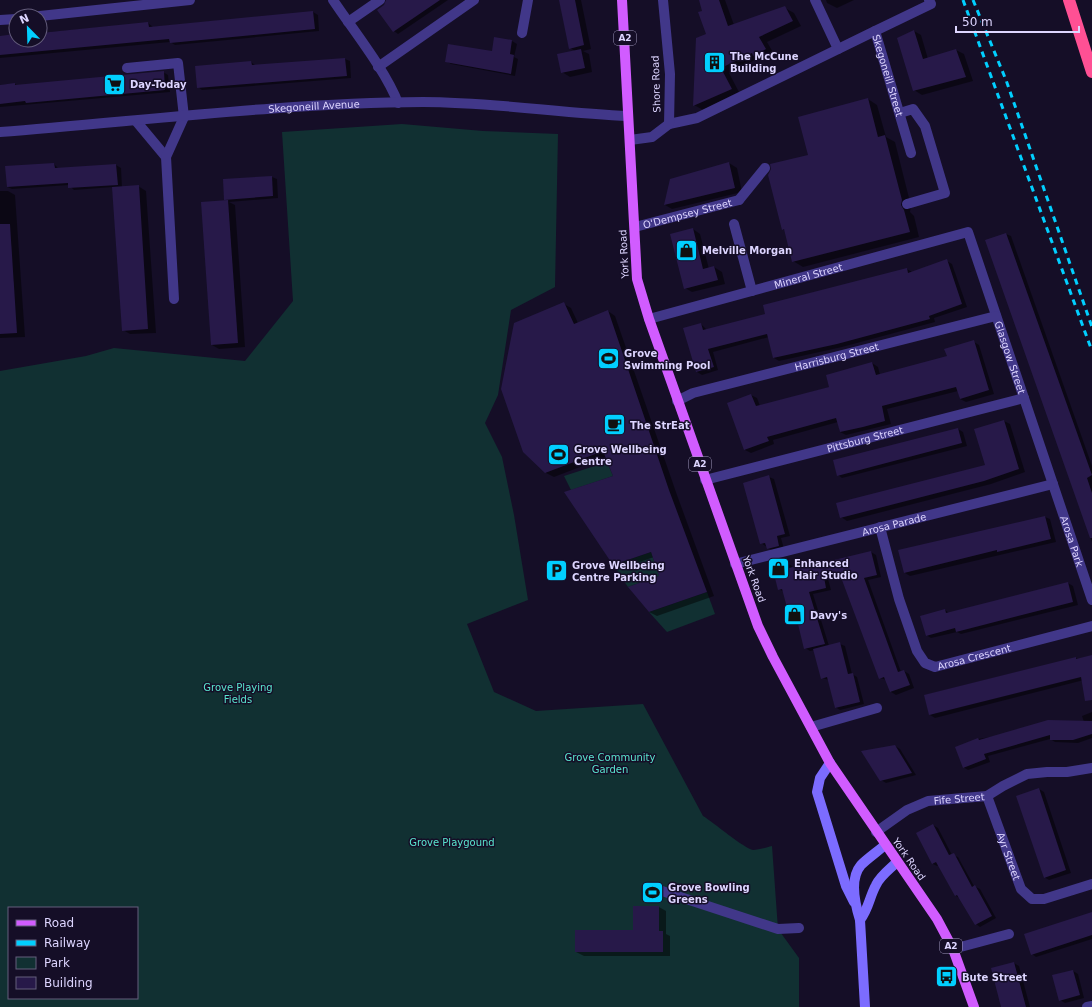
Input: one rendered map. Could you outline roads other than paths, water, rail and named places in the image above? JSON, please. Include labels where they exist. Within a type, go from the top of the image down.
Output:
[{"type":"highway","points":[[1069,0],[1092,72]]},
{"type":"main road","name":"A2","points":[[622,0],[628,116]]},
{"type":"main road","name":"York Road","points":[[628,116],[637,279],[649,319],[705,480],[758,626],[830,763],[937,919],[953,949],[974,1007]]},
{"type":"main road","points":[[830,763],[820,778],[817,792],[846,886],[856,906],[860,920],[865,1007]]},
{"type":"main road","points":[[856,906],[855,890],[857,874],[860,866],[885,845]]},
{"type":"main road","points":[[860,920],[868,908],[875,886],[880,878],[897,862]]},
{"type":"street","points":[[48,15],[190,0]]},
{"type":"street","points":[[334,0],[378,67],[394,93],[398,103]]},
{"type":"street","points":[[348,22],[380,0]]},
{"type":"street","points":[[378,67],[474,0]]},
{"type":"street","points":[[522,33],[528,0]]},
{"type":"street","name":"Shore Road","points":[[630,140],[652,137],[669,124],[670,74],[663,0]]},
{"type":"street","points":[[815,0],[838,49]]},
{"type":"street","points":[[875,31],[931,4],[929,0]]},
{"type":"street","name":"Skegoneill Street","points":[[669,124],[697,118],[875,31],[911,153]]},
{"type":"street","points":[[127,68],[178,63],[184,117],[166,156],[174,299]]},
{"type":"street","name":"Skegoneill Avenue","points":[[0,132],[336,104],[459,103],[628,116]]},
{"type":"street","points":[[900,113],[913,109],[925,126],[945,193],[907,204]]},
{"type":"street","points":[[136,121],[166,156]]},
{"type":"street","name":"O'Dempsey Street","points":[[635,227],[739,200],[765,168]]},
{"type":"street","points":[[734,224],[752,291]]},
{"type":"street","name":"Mineral Street","points":[[649,319],[968,232]]},
{"type":"street","name":"Glasgow Street","points":[[968,232],[1053,484]]},
{"type":"street","name":"Harrisburg Street","points":[[678,401],[693,393],[996,316]]},
{"type":"street","name":"Pittsburg Street","points":[[705,480],[1024,398]]},
{"type":"street","name":"Arosa Parade","points":[[735,564],[1053,484]]},
{"type":"street","name":"Arosa Park","points":[[1053,484],[1092,600]]},
{"type":"street","name":"Arosa Crescent","points":[[880,527],[909,629],[917,651],[925,663],[935,667],[1092,626]]},
{"type":"street","points":[[811,727],[876,708]]},
{"type":"street","name":"Fife Street","points":[[876,832],[907,810],[928,801],[987,796],[1026,774],[1067,772],[1092,768]]},
{"type":"street","name":"Ayr Street","points":[[987,796],[1021,889],[1032,899],[1044,899],[1092,884]]},
{"type":"street","points":[[659,890],[778,928],[799,928]]},
{"type":"street","points":[[953,949],[1009,934]]},
{"type":"street","points":[[1087,1007],[1092,1006]]},
{"type":"railway","points":[[963,0],[1092,351]]},
{"type":"railway","points":[[973,0],[1006,80],[1092,327]]},
{"type":"place","name":"The McCune Building","points":[[714,62]]},
{"type":"place","name":"Day-Today","points":[[114,84]]},
{"type":"place","name":"Melville Morgan","points":[[686,250]]},
{"type":"place","name":"Grove Swimming Pool","points":[[608,359]]},
{"type":"place","name":"The StrEat","points":[[614,425]]},
{"type":"place","name":"Grove Wellbeing Centre","points":[[559,455]]},
{"type":"place","name":"Enhanced Hair Studio","points":[[779,569]]},
{"type":"place","name":"Grove Wellbeing Centre Parking","points":[[557,571]]},
{"type":"place","name":"Davy's","points":[[794,615]]},
{"type":"place","name":"Grove Bowling Greens","points":[[652,893]]},
{"type":"place","name":"Bute Street","points":[[946,977]]},
{"type":"park label","name":"Grove Playing Fields","points":[[238,692]]},
{"type":"park label","name":"Grove Community Garden","points":[[610,762]]},
{"type":"park label","name":"Grove Playgound","points":[[452,842]]}]
